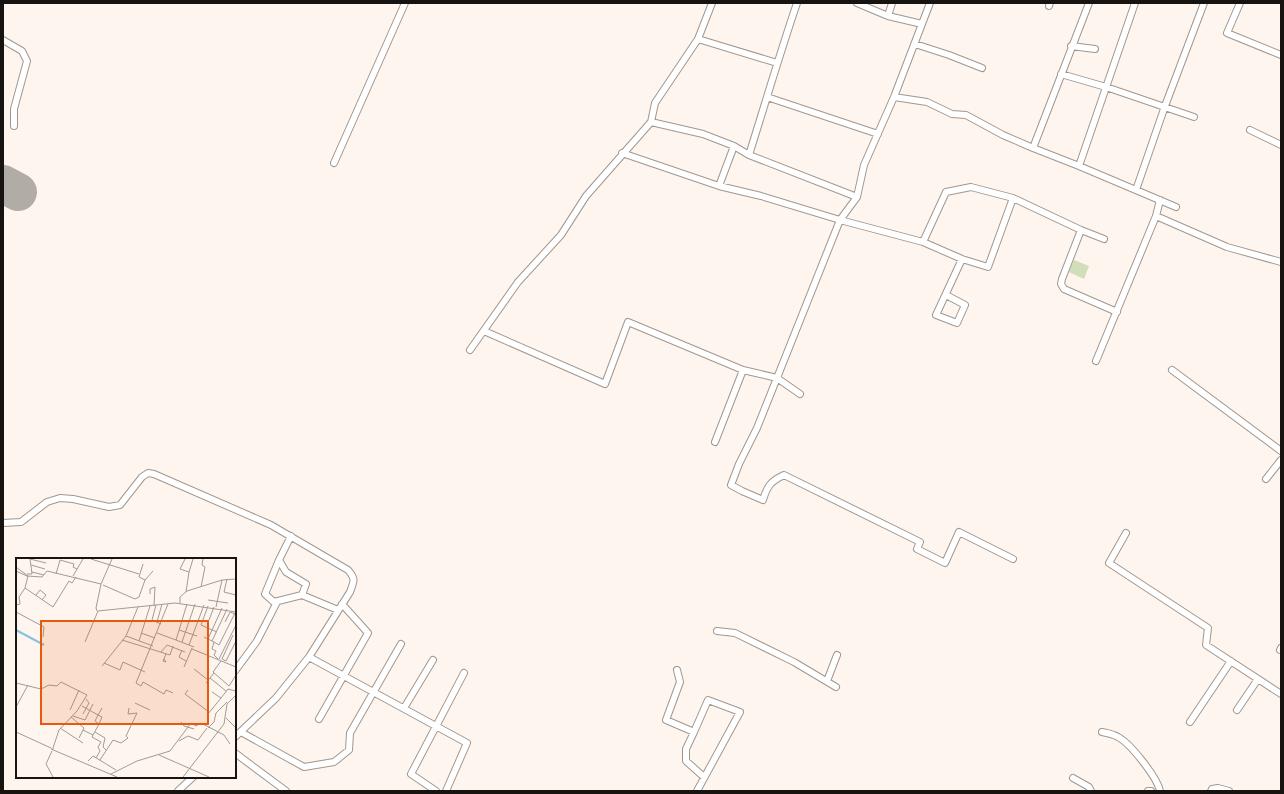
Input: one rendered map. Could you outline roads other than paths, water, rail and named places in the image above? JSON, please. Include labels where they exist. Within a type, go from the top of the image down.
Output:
[{"type":"street","points":[[334,163],[405,3]]},
{"type":"street","points":[[470,350],[518,282],[561,235],[586,196],[622,153],[651,122],[655,103],[698,39],[712,3]]},
{"type":"street","points":[[749,155],[797,3]]},
{"type":"street","points":[[856,3],[888,16],[922,24]]},
{"type":"street","points":[[888,16],[892,3]]},
{"type":"street","points":[[930,3],[894,97],[864,165],[857,197],[840,220],[757,428],[739,464],[731,485],[742,492],[763,500],[766,490],[773,480],[784,475],[920,542],[917,549],[944,563],[959,532],[1013,560]]},
{"type":"street","points":[[1032,148],[1088,3]]},
{"type":"street","points":[[1079,166],[1135,3]]},
{"type":"street","points":[[1136,190],[1165,106],[1204,3]]},
{"type":"street","points":[[1240,3],[1226,33],[1281,55]]},
{"type":"street","points":[[698,39],[777,63]]},
{"type":"street","points":[[3,40],[22,51],[27,61],[14,109],[14,126]]},
{"type":"street","points":[[915,44],[982,68]]},
{"type":"street","points":[[1071,46],[1095,49]]},
{"type":"street","points":[[1061,74],[1106,86],[1194,117]]},
{"type":"street","points":[[767,97],[878,134]]},
{"type":"street","points":[[894,97],[927,102],[952,114],[966,115],[1003,135],[1032,148],[1176,207]]},
{"type":"street","points":[[651,122],[703,134],[734,146],[749,155],[857,197]]},
{"type":"street","points":[[1250,130],[1280,143]]},
{"type":"street","points":[[719,186],[734,146]]},
{"type":"street","points":[[622,153],[719,186],[761,196],[840,220],[923,242],[962,259],[988,267],[1013,198]]},
{"type":"street","points":[[923,242],[946,192],[971,187],[1013,198],[1081,230],[1104,239]]},
{"type":"street","points":[[1096,361],[1156,216],[1160,200]]},
{"type":"street","points":[[1156,216],[1227,247],[1281,262]]},
{"type":"street","points":[[1081,230],[1061,284],[1064,289],[1117,312]]},
{"type":"street","points":[[946,295],[965,304],[957,323],[936,315],[962,259]]},
{"type":"street","points":[[484,330],[605,384],[628,322],[743,370],[777,378],[800,394]]},
{"type":"street","points":[[715,442],[743,370]]},
{"type":"street","points":[[1172,370],[1281,451]]},
{"type":"street","points":[[1266,479],[1281,460]]},
{"type":"street","points":[[3,524],[20,522],[47,502],[60,498],[73,499],[109,508],[120,505],[142,477],[148,473],[154,474],[271,525],[348,570],[353,576],[354,580],[350,592],[309,656],[276,698],[236,736]]},
{"type":"street","points":[[1126,534],[1109,562],[1208,628],[1206,645],[1281,694]]},
{"type":"street","points":[[236,670],[257,641],[276,604],[265,594],[291,536]]},
{"type":"street","points":[[279,560],[286,572],[306,584],[302,596]]},
{"type":"street","points":[[274,602],[302,596],[338,610]]},
{"type":"street","points":[[319,719],[368,633],[342,604]]},
{"type":"street","points":[[717,631],[735,633],[794,662],[836,687]]},
{"type":"street","points":[[241,732],[304,767],[334,762],[348,750],[350,733],[401,644]]},
{"type":"street","points":[[827,681],[837,655]]},
{"type":"street","points":[[309,656],[467,743],[446,791]]},
{"type":"street","points":[[404,708],[433,660]]},
{"type":"street","points":[[1190,722],[1231,661]]},
{"type":"street","points":[[677,670],[680,682],[666,720],[694,732]]},
{"type":"street","points":[[436,791],[411,774],[464,673]]},
{"type":"street","points":[[1237,710],[1258,679]]},
{"type":"street","points":[[697,791],[740,712],[708,700],[686,749],[686,761],[704,777]]},
{"type":"street","points":[[1102,732],[1118,737],[1130,747],[1155,780],[1160,791]]},
{"type":"street","points":[[236,754],[286,791]]},
{"type":"street","points":[[178,791],[192,778]]},
{"type":"street","points":[[1073,778],[1089,787],[1091,791]]},
{"type":"street","points":[[1211,791],[1212,789],[1218,788],[1229,791]]}]
